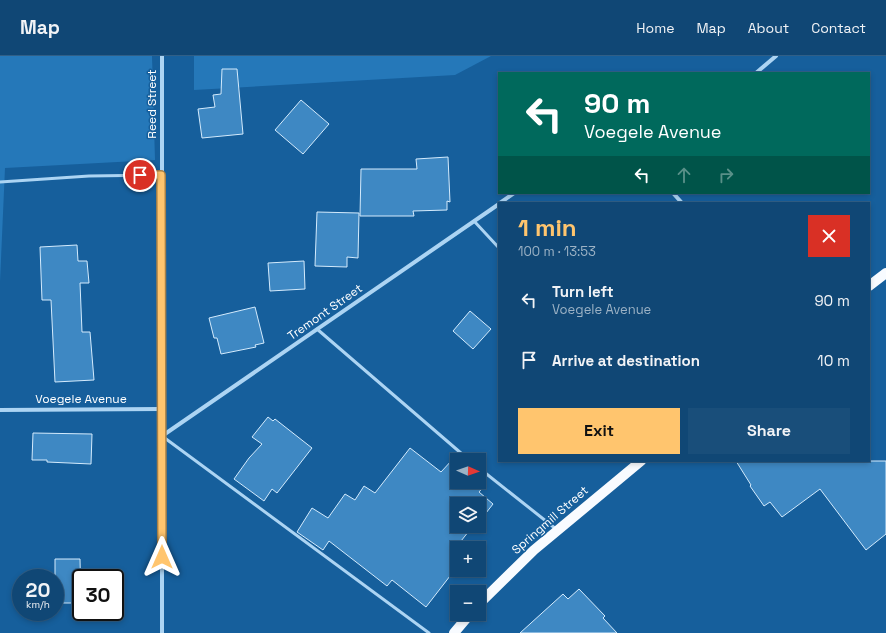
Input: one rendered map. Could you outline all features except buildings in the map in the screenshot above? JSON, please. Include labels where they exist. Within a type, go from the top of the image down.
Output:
[{"type":"main road","points":[[870,285],[885,276]]},
{"type":"main road","name":"Springmill Street","points":[[486,597],[514,568],[557,530],[640,462]]},
{"type":"main road","points":[[454,633],[464,621]]},
{"type":"street","name":"Reed Street","points":[[162,56],[162,633]]},
{"type":"street","points":[[757,72],[776,56]]},
{"type":"street","name":"Tremont Street","points":[[500,202],[512,194]]},
{"type":"street","points":[[674,194],[681,202]]},
{"type":"street","name":"Tremont Street","points":[[162,436],[498,204]]},
{"type":"street","name":"Voegele Avenue","points":[[0,410],[162,409]]},
{"type":"lane","points":[[0,182],[89,176],[161,175]]},
{"type":"lane","points":[[474,221],[498,247]]},
{"type":"lane","points":[[318,329],[461,453]]},
{"type":"lane","points":[[162,436],[429,633]]},
{"type":"lane","points":[[486,474],[557,530]]},
{"type":"shaded area","points":[[0,56],[152,56],[155,160],[5,168],[0,282]]},
{"type":"shaded area","points":[[194,56],[491,56],[455,75],[194,90]]},
{"type":"route","points":[[140,175],[161,175],[162,557]]}]
